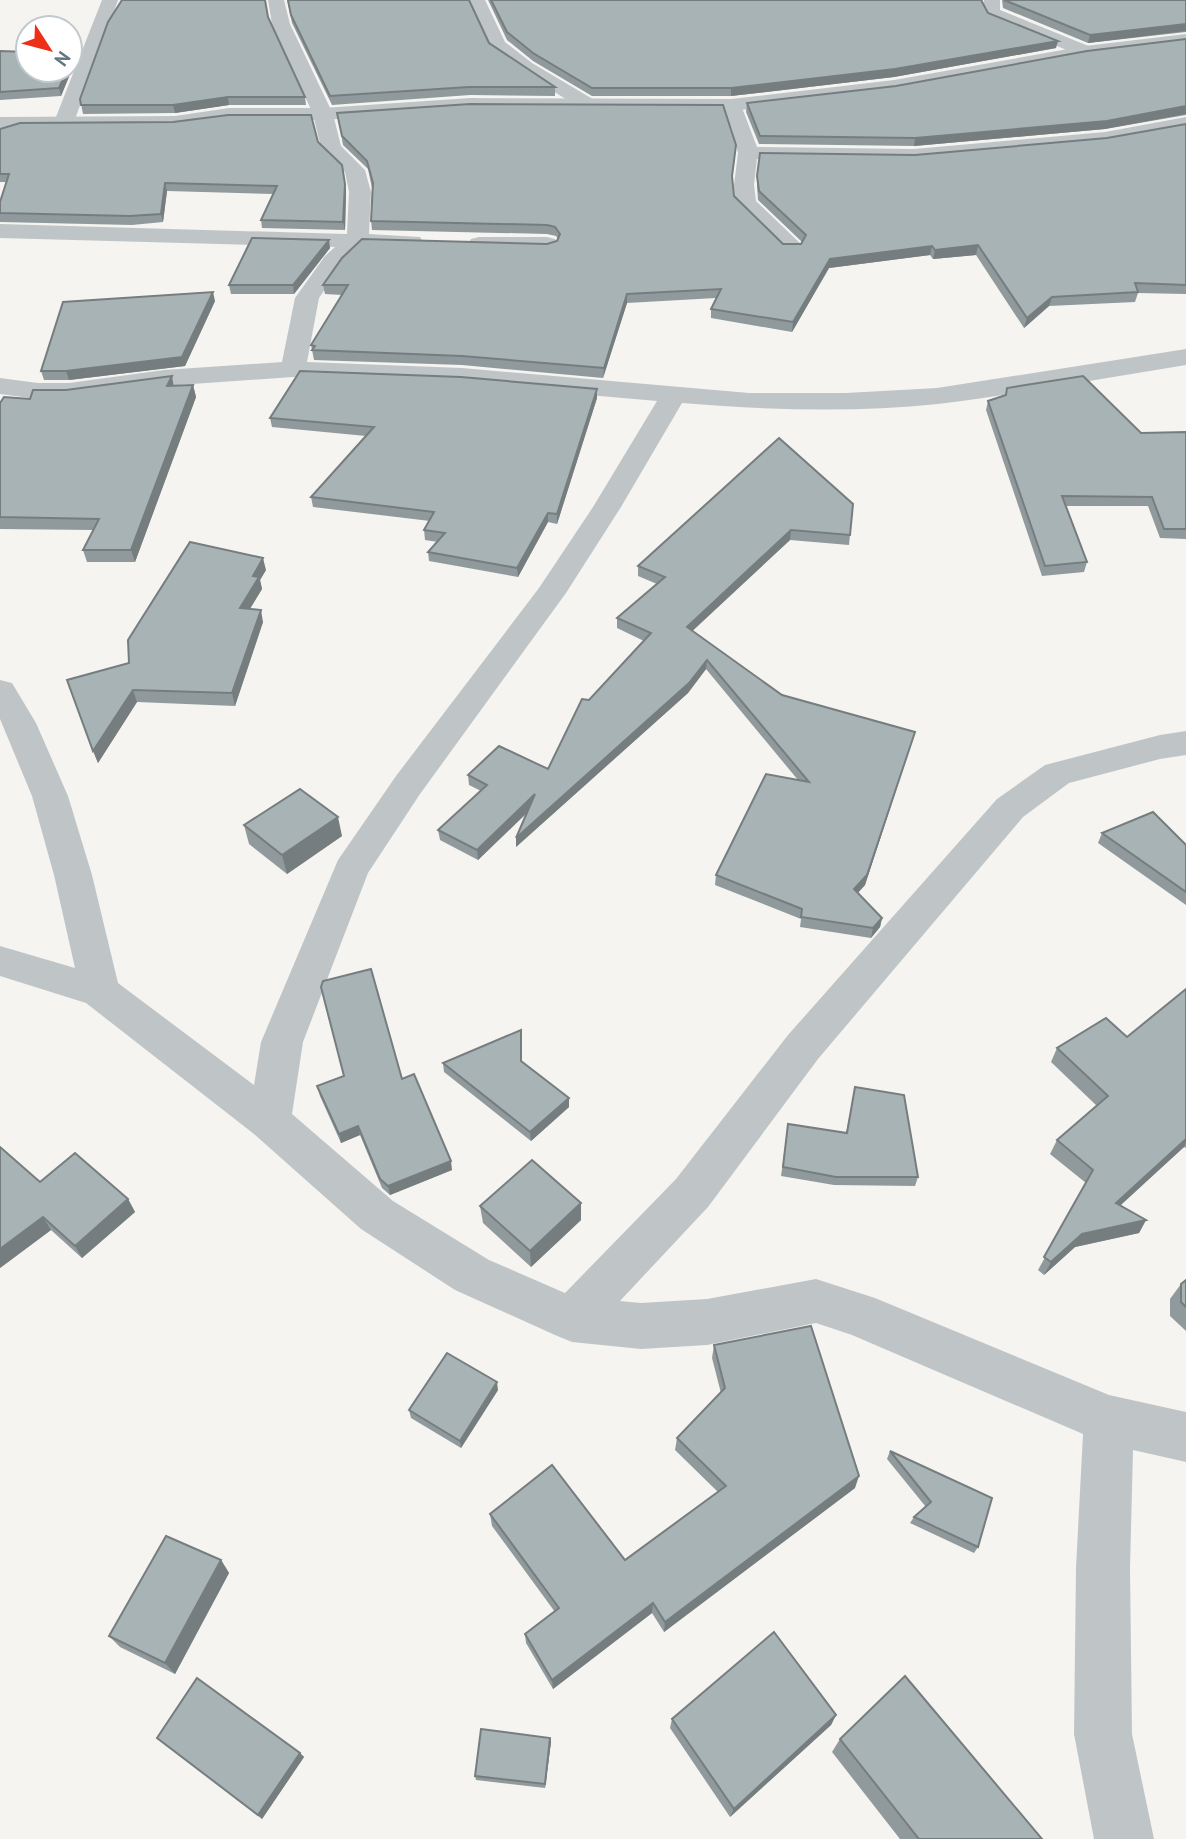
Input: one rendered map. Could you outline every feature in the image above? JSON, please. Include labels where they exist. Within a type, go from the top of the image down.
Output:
[{"type":"street","points":[[64,122],[110,0]]},
{"type":"street","points":[[276,0],[281,24],[323,114],[331,148],[355,170],[360,203],[360,225],[356,240],[333,261],[307,298],[293,369]]},
{"type":"street","points":[[477,0],[497,45],[526,67],[589,105]]},
{"type":"street","points":[[992,0],[990,9],[994,14],[1085,51]]},
{"type":"street","points":[[0,123],[175,122],[234,114],[323,114],[470,104],[731,105],[894,86],[1085,51],[1186,39]]},
{"type":"street","points":[[731,105],[742,129],[748,153],[744,185],[746,203],[792,246]]},
{"type":"street","points":[[748,153],[914,155],[1105,138],[1186,123]]},
{"type":"street","points":[[0,231],[428,242]]},
{"type":"street","points":[[453,243],[547,244]]},
{"type":"street","points":[[0,386],[38,391],[69,391],[164,378],[293,369],[462,376],[749,401],[846,401],[937,396],[1186,357]]},
{"type":"street","points":[[269,1121],[282,1042],[351,870],[408,785],[551,593],[607,507],[673,396]]},
{"type":"street","points":[[0,691],[28,739],[50,797],[100,991]]},
{"type":"street","points":[[572,1319],[692,1193],[803,1047],[1010,808],[1058,774],[1160,747],[1186,743]]},
{"type":"street","points":[[0,961],[100,991],[269,1121],[377,1214],[472,1275],[572,1319],[641,1326],[707,1322],[774,1307],[817,1301],[858,1314],[1109,1420],[1186,1437]]},
{"type":"street","points":[[1109,1420],[1103,1568],[1103,1734],[1124,1839]]},
{"type":"building","points":[[122,0],[265,0],[268,17],[305,97],[228,97],[173,105],[81,105],[80,99],[108,22]]},
{"type":"building","points":[[288,0],[469,0],[489,43],[555,87],[469,87],[330,96],[291,15]]},
{"type":"building","points":[[491,0],[981,0],[988,13],[1058,41],[895,69],[731,88],[592,88],[533,53],[507,32]]},
{"type":"building","points":[[1004,0],[1186,0],[1186,24],[1090,35]]},
{"type":"building","points":[[1186,39],[1186,106],[1107,121],[915,138],[760,136],[747,103],[896,86],[1087,51]]},
{"type":"building","points":[[0,51],[14,52],[14,84],[61,84],[59,88],[0,92]]},
{"type":"building","points":[[470,104],[723,105],[736,145],[732,176],[734,196],[783,244],[801,244],[806,235],[759,191],[757,176],[760,153],[915,155],[1107,138],[1186,124],[1186,285],[1135,283],[1138,292],[1052,297],[1027,318],[978,245],[935,250],[932,246],[830,259],[793,322],[711,309],[721,289],[627,294],[604,368],[462,356],[312,350],[315,346],[311,345],[348,285],[323,285],[342,258],[362,239],[547,244],[557,241],[560,234],[555,227],[547,225],[371,221],[373,183],[367,161],[342,136],[337,113]]},
{"type":"building","points":[[228,115],[311,115],[318,142],[342,165],[345,184],[343,222],[261,220],[277,186],[165,183],[161,214],[130,216],[0,213],[0,202],[9,174],[0,174],[0,129],[20,123],[173,122]]},
{"type":"building","points":[[252,238],[329,240],[293,285],[229,285]]},
{"type":"building","points":[[213,292],[182,357],[66,371],[41,371],[63,302]]},
{"type":"building","points":[[300,371],[461,377],[597,389],[557,514],[548,513],[517,568],[428,552],[445,533],[424,530],[434,512],[311,497],[374,427],[270,418]]},
{"type":"building","points":[[172,376],[167,386],[193,385],[131,550],[83,550],[99,519],[0,517],[0,403],[4,397],[30,399],[33,390],[66,390]]},
{"type":"building","points":[[1083,376],[1141,433],[1186,432],[1186,529],[1164,529],[1152,497],[1062,496],[1087,562],[1045,566],[988,401],[1006,395],[1007,388]]},
{"type":"building","points":[[779,438],[853,504],[850,535],[791,530],[687,627],[782,695],[915,732],[867,875],[854,889],[882,918],[873,928],[801,917],[802,909],[716,875],[766,774],[809,782],[707,660],[689,683],[516,838],[535,794],[477,850],[438,830],[487,785],[468,775],[499,746],[548,769],[582,699],[589,700],[651,633],[617,618],[665,577],[638,566]]},
{"type":"building","points":[[190,542],[263,558],[253,576],[259,577],[240,608],[261,610],[232,693],[133,690],[93,751],[67,680],[129,663],[128,640]]},
{"type":"building","points":[[300,789],[338,817],[282,855],[244,825]]},
{"type":"building","points":[[1153,812],[1186,845],[1186,892],[1102,833]]},
{"type":"building","points":[[371,969],[402,1079],[414,1074],[451,1161],[388,1186],[380,1179],[358,1126],[339,1134],[317,1086],[344,1076],[321,987],[323,981]]},
{"type":"building","points":[[1186,989],[1186,1139],[1116,1203],[1146,1220],[1082,1234],[1051,1262],[1044,1257],[1093,1170],[1057,1140],[1108,1096],[1057,1048],[1106,1018],[1127,1037]]},
{"type":"building","points":[[521,1030],[521,1061],[569,1098],[530,1132],[443,1063]]},
{"type":"building","points":[[855,1087],[904,1095],[918,1177],[836,1177],[783,1167],[788,1124],[847,1133]]},
{"type":"building","points":[[0,1147],[40,1182],[75,1153],[128,1199],[75,1246],[43,1217],[0,1249]]},
{"type":"building","points":[[532,1160],[581,1203],[530,1251],[480,1206]]},
{"type":"building","points":[[1186,1280],[1186,1307],[1181,1302],[1181,1284]]},
{"type":"building","points":[[811,1326],[859,1476],[665,1622],[653,1603],[552,1680],[525,1634],[559,1608],[490,1514],[552,1465],[625,1560],[726,1486],[677,1438],[725,1388],[714,1345]]},
{"type":"building","points":[[447,1353],[497,1382],[460,1441],[409,1410]]},
{"type":"building","points":[[890,1451],[992,1498],[978,1547],[914,1517],[931,1502]]},
{"type":"building","points":[[166,1536],[221,1560],[165,1663],[109,1636]]},
{"type":"building","points":[[774,1632],[836,1715],[734,1809],[672,1719]]},
{"type":"building","points":[[905,1676],[1042,1839],[919,1839],[840,1739]]},
{"type":"building","points":[[197,1678],[300,1753],[258,1815],[157,1738]]},
{"type":"building","points":[[481,1729],[550,1738],[545,1784],[475,1776]]}]
